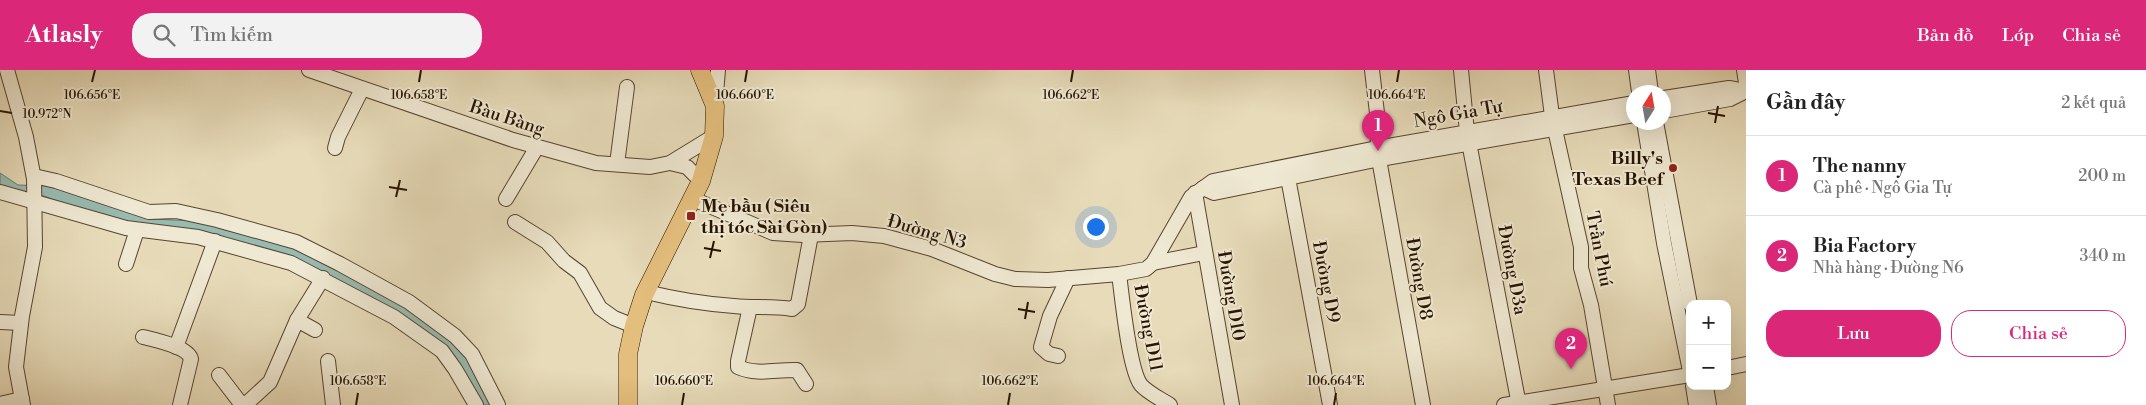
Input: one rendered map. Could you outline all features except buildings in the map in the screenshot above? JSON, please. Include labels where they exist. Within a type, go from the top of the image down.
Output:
[{"type":"main road","points":[[628,405],[628,354],[634,326],[646,292],[701,181],[714,136],[715,106],[700,70]]},
{"type":"street","points":[[0,404],[22,402],[16,367],[21,323],[35,246],[34,178],[26,137],[8,70]]},
{"type":"street","name":"Bàu Bàng","points":[[309,70],[537,147],[596,163],[650,167],[670,163]]},
{"type":"street","points":[[715,106],[718,70]]},
{"type":"street","name":"Đường D8","points":[[1372,70],[1379,130],[1379,154],[1423,405]]},
{"type":"street","name":"Đường D3a","points":[[1461,70],[1468,138],[1518,404]]},
{"type":"street","name":"Trần Phú","points":[[1546,70],[1553,122],[1581,246],[1581,268],[1591,305],[1608,405]]},
{"type":"street","points":[[1636,70],[1638,85]]},
{"type":"street","points":[[1648,70],[1650,85]]},
{"type":"street","points":[[1744,70],[1746,83]]},
{"type":"street","points":[[618,164],[628,87]]},
{"type":"street","points":[[1671,97],[1729,88],[1746,91]]},
{"type":"street","points":[[335,148],[338,137],[362,89]]},
{"type":"street","points":[[1671,110],[1730,99],[1746,91]]},
{"type":"street","name":"Ngô Gia Tự","points":[[1199,191],[1214,193],[1287,171],[1553,122],[1626,105]]},
{"type":"street","name":"Ngô Gia Tự","points":[[1553,122],[1626,116]]},
{"type":"street","points":[[1646,130],[1660,182],[1685,301],[1688,345]]},
{"type":"street","points":[[1657,130],[1660,182]]},
{"type":"street","points":[[670,163],[714,136]]},
{"type":"street","points":[[506,199],[537,147]]},
{"type":"street","points":[[670,163],[687,168],[701,181]]},
{"type":"street","name":"Đường D9","points":[[1287,171],[1330,405]]},
{"type":"street","points":[[34,178],[56,181],[149,212],[176,212],[209,218],[296,242],[409,302],[434,319],[455,336],[472,354],[498,405]]},
{"type":"street","points":[[1153,263],[1199,191]]},
{"type":"street","name":"Đường D10","points":[[1199,191],[1204,253],[1232,405]]},
{"type":"street","points":[[0,192],[137,230],[198,237],[291,263],[323,278],[394,317],[442,351],[456,369],[474,400],[488,385]]},
{"type":"street","name":"Đường N3","points":[[692,200],[773,233],[810,235],[852,233],[884,236],[932,249],[995,274],[1015,279],[1068,278],[1119,274],[1146,269],[1153,263],[1204,253]]},
{"type":"street","points":[[515,222],[547,242],[564,261],[580,273],[600,308],[614,318],[634,326]]},
{"type":"street","points":[[126,264],[137,230]]},
{"type":"street","points":[[646,292],[678,299],[750,307],[774,306],[796,308],[803,280],[810,235]]},
{"type":"street","points":[[176,347],[215,241]]},
{"type":"street","name":"Đường D11","points":[[1119,274],[1125,323],[1136,376],[1141,386],[1170,405]]},
{"type":"street","points":[[219,375],[243,405],[270,382],[296,320],[323,278]]},
{"type":"street","points":[[1058,356],[1049,354],[1041,348],[1050,316],[1068,278]]},
{"type":"street","points":[[750,307],[738,367],[760,372],[797,370],[806,384]]},
{"type":"street","points":[[296,320],[315,330]]},
{"type":"street","points":[[0,322],[21,323]]},
{"type":"street","points":[[143,337],[187,352],[191,359],[180,405]]},
{"type":"street","points":[[328,361],[333,405]]},
{"type":"street","points":[[1731,367],[1746,364]]},
{"type":"street","points":[[1504,405],[1686,376]]},
{"type":"street","points":[[1694,390],[1696,405]]},
{"type":"street","points":[[1707,390],[1709,405]]},
{"type":"water","points":[[0,173],[18,185],[48,186],[153,219],[195,221],[296,248],[407,306],[458,341],[496,405],[482,405],[458,362],[331,278],[94,215],[44,196],[5,192],[0,190]]},
{"type":"place","name":"The nanny","points":[[1378,151]]},
{"type":"place","name":"Billy's Texas Beef","points":[[1673,168]]},
{"type":"place","name":"Mẹ bầu ( Siêu thị tóc Sài Gòn)","points":[[691,216]]},
{"type":"place","name":"Bia Factory","points":[[1571,369]]}]
